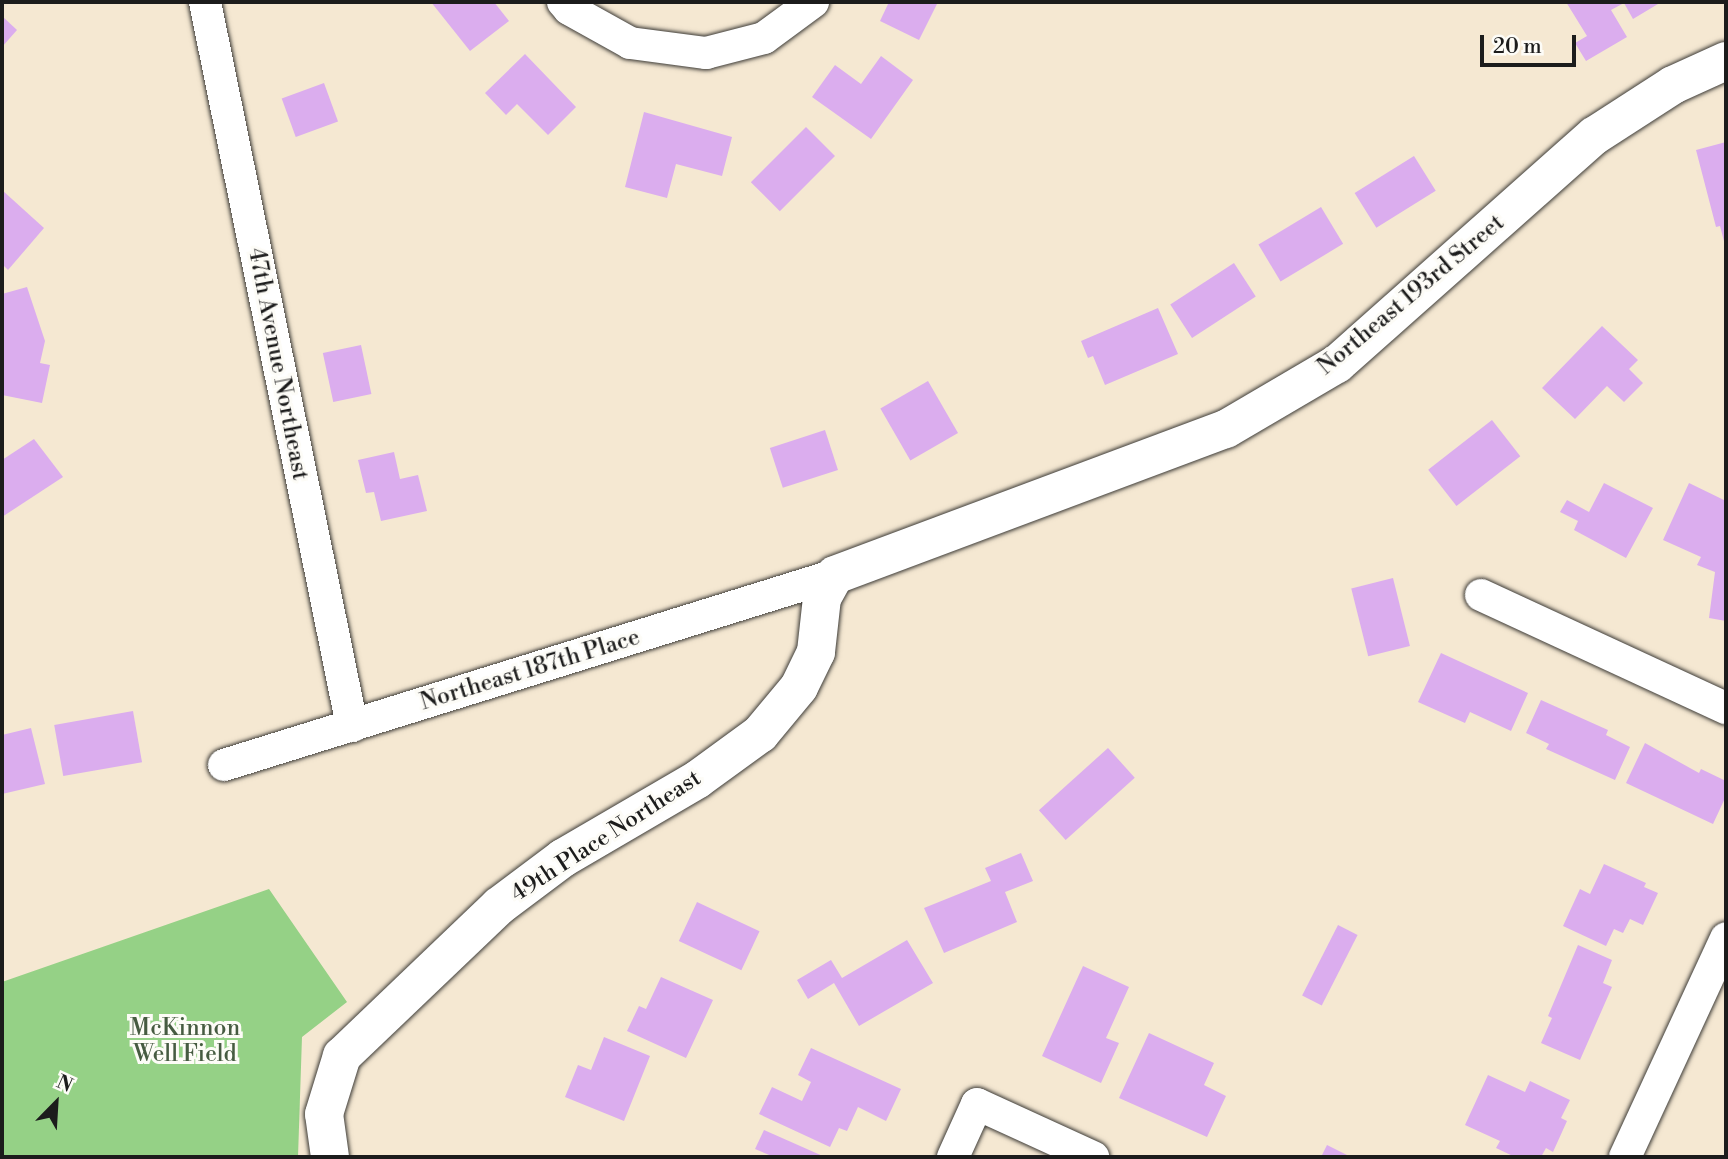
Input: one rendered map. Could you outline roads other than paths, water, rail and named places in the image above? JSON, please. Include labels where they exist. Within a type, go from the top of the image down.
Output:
[{"type":"street","name":"47th Avenue Northeast","points":[[205,2],[352,726]]},
{"type":"street","points":[[563,2],[569,9],[630,43],[706,53],[764,38],[813,2]]},
{"type":"street","name":"Northeast 193rd Street","points":[[835,575],[1226,429],[1337,364],[1594,136],[1674,85],[1726,61]]},
{"type":"street","name":"Northeast 187th Place","points":[[224,765],[835,575]]},
{"type":"street","name":"49th Place Northeast","points":[[330,1157],[324,1114],[342,1056],[499,906],[563,858],[698,779],[760,734],[799,687],[805,675],[820,634],[822,598],[835,575]]},
{"type":"street","points":[[1481,595],[1726,708]]},
{"type":"street","points":[[1625,1157],[1726,938]]},
{"type":"street","points":[[953,1157],[977,1104],[1093,1157]]},
{"type":"park label","name":"McKinnon Well Field","points":[[185,1041]]}]
